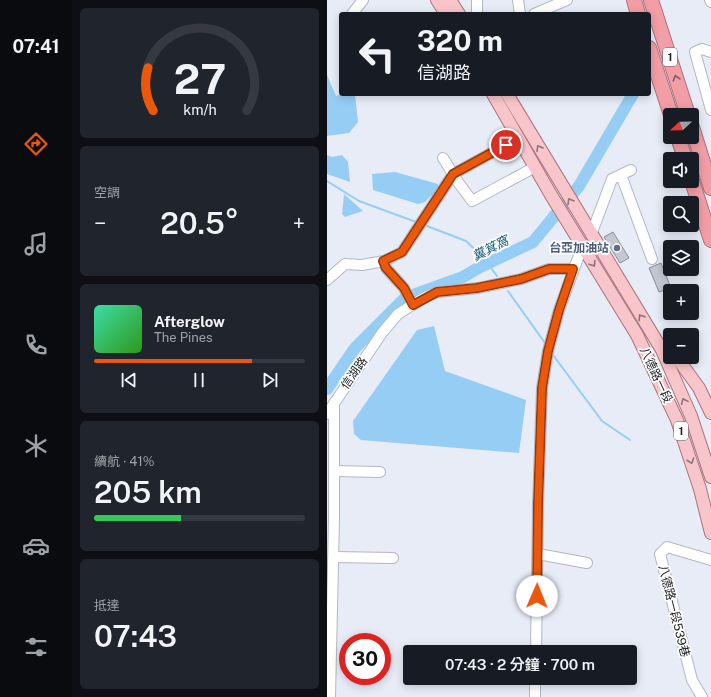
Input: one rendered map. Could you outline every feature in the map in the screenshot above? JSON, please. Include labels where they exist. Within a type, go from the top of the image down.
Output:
[{"type":"highway","points":[[633,0],[637,12]]},
{"type":"highway","name":"1","points":[[651,0],[686,108]]},
{"type":"highway","name":"1","points":[[651,54],[669,108]]},
{"type":"highway","points":[[697,144],[711,188]]},
{"type":"highway","points":[[694,188],[711,240]]},
{"type":"main road","points":[[437,0],[445,12]]},
{"type":"main road","points":[[451,0],[458,12]]},
{"type":"main road","name":"1","points":[[494,96],[535,167]]},
{"type":"main road","name":"八德路一段","points":[[508,96],[582,221],[663,348]]},
{"type":"main road","name":"八德路一段","points":[[535,167],[582,247],[637,335],[677,420],[700,489],[711,533]]},
{"type":"main road","points":[[637,335],[663,351]]},
{"type":"main road","name":"八德路一段","points":[[670,364],[691,416],[711,477]]},
{"type":"main road","points":[[682,364],[699,388],[711,413]]},
{"type":"street","points":[[354,12],[363,0]]},
{"type":"street","points":[[477,0],[477,12]]},
{"type":"street","points":[[518,0],[520,12]]},
{"type":"street","points":[[537,12],[550,3],[567,0]]},
{"type":"street","points":[[711,52],[702,49],[695,52],[711,110]]},
{"type":"street","points":[[327,280],[345,264],[362,265],[383,261],[402,252],[453,174],[519,138]]},
{"type":"street","points":[[443,158],[472,201],[535,167]]},
{"type":"street","points":[[591,235],[612,179],[631,170]]},
{"type":"street","points":[[621,175],[652,260]]},
{"type":"street","points":[[536,645],[542,388],[548,351],[559,310],[582,247]]},
{"type":"street","points":[[383,261],[386,268],[404,288],[411,302]]},
{"type":"street","name":"信湖路","points":[[327,414],[382,333],[398,314],[411,302],[437,292],[477,288],[521,279],[549,269],[573,269]]},
{"type":"street","points":[[330,697],[334,557],[331,519],[334,471],[334,403]]},
{"type":"street","points":[[334,471],[380,472]]},
{"type":"street","name":"八德路一段539巷","points":[[702,697],[692,680],[660,554],[667,547],[711,560]]},
{"type":"street","points":[[538,554],[587,562]]},
{"type":"street","points":[[334,557],[393,558]]},
{"type":"street","points":[[535,685],[535,697]]},
{"type":"water","points":[[327,75],[336,96],[355,96],[358,122],[349,133],[327,136]]},
{"type":"water","points":[[327,155],[332,157],[342,155],[348,162],[350,182],[327,174]]},
{"type":"water","points":[[395,172],[438,184],[439,188],[425,202],[418,204],[373,190],[372,174]]},
{"type":"water","points":[[344,194],[363,211],[345,217],[342,214]]},
{"type":"water","points":[[434,326],[445,371],[526,400],[519,453],[361,440],[354,434],[353,421],[417,330]]},
{"type":"building","name":"台亞加油站","points":[[613,232],[629,258],[620,263],[604,237]]},
{"type":"building","points":[[661,263],[663,268],[663,276],[666,276],[669,284],[663,284],[663,291],[659,292],[649,268]]},
{"type":"waterway","name":"糞箕窩","points":[[327,389],[355,348],[405,298],[463,277],[480,267],[533,242],[579,186],[632,96]]},
{"type":"waterway","points":[[327,181],[359,201],[416,222]]},
{"type":"waterway","points":[[427,226],[466,241],[483,257],[497,276]]},
{"type":"waterway","points":[[508,291],[545,343]]},
{"type":"waterway","points":[[553,355],[602,421],[630,440]]},
{"type":"place","name":"台亞加油站","points":[[617,248]]},
{"type":"route","points":[[506,145],[453,174],[440,195],[424,216],[421,225],[402,252],[383,261],[386,268],[404,288],[413,305],[425,297],[437,292],[477,288],[521,279],[552,268],[573,269],[559,310],[548,351],[542,388],[538,504],[537,596]]}]
